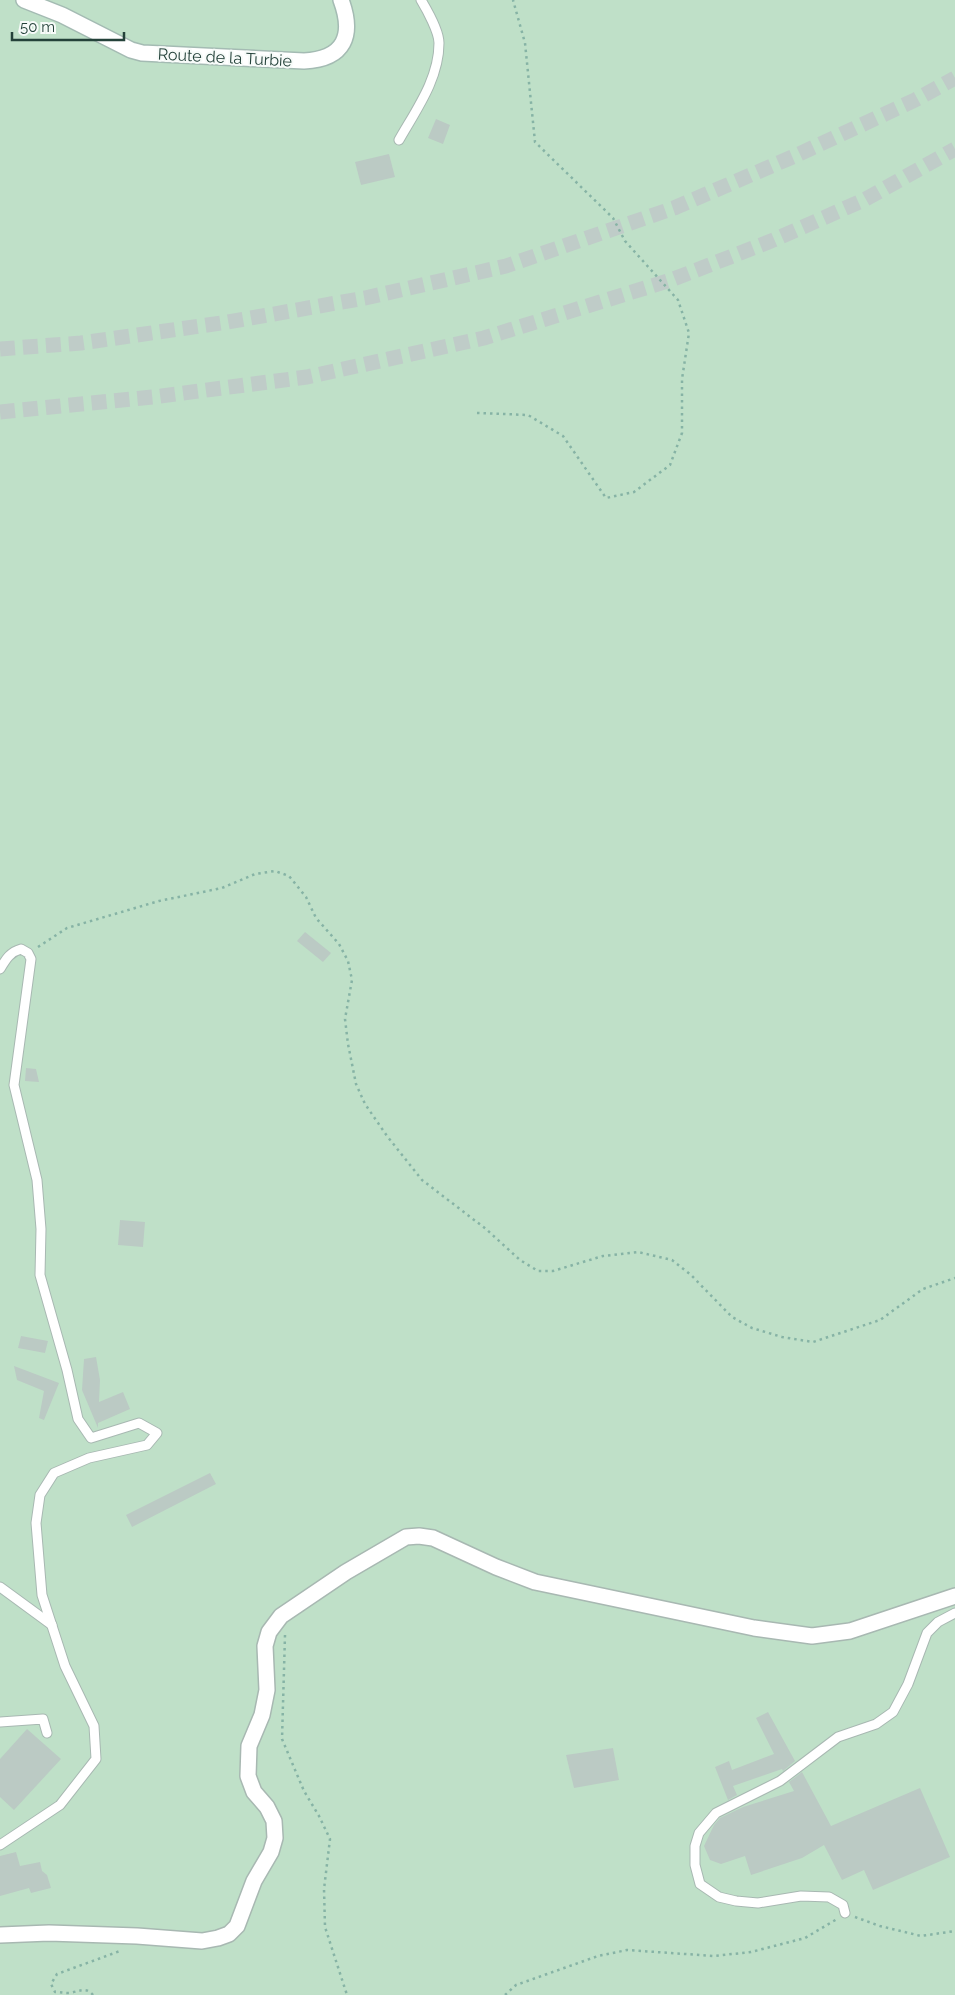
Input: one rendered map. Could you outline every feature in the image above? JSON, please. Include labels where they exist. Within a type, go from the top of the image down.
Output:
[{"type":"street","name":"Route de la Turbie","points":[[24,0],[62,15],[131,50],[142,53],[304,61],[326,58],[342,44],[347,33],[348,21],[341,0]]},
{"type":"street","points":[[0,1935],[49,1933],[137,1936],[202,1941],[229,1934],[237,1926],[254,1881],[271,1852],[275,1838],[274,1821],[267,1807],[254,1792],[248,1776],[249,1746],[262,1715],[267,1690],[265,1646],[269,1632],[281,1616],[346,1572],[406,1537],[433,1538],[535,1582],[754,1628],[812,1636],[850,1631],[955,1596]]},
{"type":"lane","points":[[400,140],[433,80],[439,42],[428,12],[421,0]]},
{"type":"lane","points":[[0,968],[7,956],[14,951],[21,949],[28,953],[31,959],[14,1085],[37,1180],[41,1229],[40,1275],[67,1370],[78,1419],[91,1438],[139,1423],[157,1433],[147,1445],[89,1458],[54,1473],[40,1495],[36,1523],[42,1595],[65,1666],[94,1726],[96,1759],[60,1805],[0,1844]]},
{"type":"lane","points":[[0,1587],[52,1625]]},
{"type":"lane","points":[[845,1913],[844,1904],[829,1897],[800,1896],[758,1903],[718,1897],[700,1884],[695,1865],[695,1846],[699,1833],[716,1812],[780,1780],[838,1737],[876,1724],[893,1712],[908,1684],[927,1633],[938,1622],[955,1613]]},
{"type":"lane","points":[[0,1722],[43,1719],[47,1733]]},
{"type":"path","points":[[477,413],[528,415],[563,436],[606,498],[634,492],[670,465],[682,433],[682,379],[689,333],[678,300],[624,241],[613,218],[535,142],[526,43],[513,0]]},
{"type":"path","points":[[28,953],[67,928],[159,901],[222,888],[255,874],[275,871],[289,876],[306,897],[316,918],[339,944],[348,961],[352,980],[345,1019],[356,1084],[365,1104],[387,1136],[422,1180],[486,1229],[520,1260],[538,1271],[553,1271],[603,1256],[638,1252],[672,1260],[691,1275],[732,1317],[752,1328],[782,1337],[813,1342],[880,1320],[923,1290],[955,1278]]},
{"type":"path","points":[[281,1616],[286,1639],[282,1739],[304,1791],[330,1839],[324,1890],[325,1927],[347,1995]]},
{"type":"path","points":[[505,1995],[516,1985],[598,1956],[627,1950],[714,1956],[751,1952],[805,1938],[845,1913],[880,1926],[921,1936],[955,1931]]},
{"type":"path","points":[[93,1995],[83,1990],[68,1993],[55,1992],[51,1984],[57,1974],[115,1954],[133,1944],[137,1936]]},
{"type":"green space","points":[[0,0],[955,0],[955,1995],[0,1995]]},
{"type":"building","points":[[436,119],[450,125],[443,144],[428,138]]},
{"type":"building","points":[[389,154],[395,177],[361,185],[355,162]]},
{"type":"building","points":[[305,932],[331,953],[323,962],[297,941]]},
{"type":"building","points":[[26,1068],[36,1069],[39,1082],[25,1081]]},
{"type":"building","points":[[120,1220],[145,1222],[143,1247],[118,1245]]},
{"type":"building","points":[[21,1336],[48,1341],[45,1353],[18,1348]]},
{"type":"building","points":[[96,1357],[100,1380],[99,1402],[123,1392],[130,1409],[98,1423],[98,1428],[82,1390],[84,1359]]},
{"type":"building","points":[[14,1366],[59,1383],[44,1420],[39,1418],[44,1391],[17,1380]]},
{"type":"building","points":[[210,1473],[216,1484],[132,1527],[126,1515]]},
{"type":"building","points":[[768,1712],[795,1761],[783,1771],[782,1769],[733,1786],[737,1795],[728,1800],[715,1767],[729,1761],[732,1770],[774,1754],[756,1718]]},
{"type":"building","points":[[27,1729],[61,1759],[14,1810],[0,1797],[0,1759]]},
{"type":"building","points":[[613,1748],[619,1780],[574,1788],[566,1755]]},
{"type":"building","points":[[802,1772],[831,1826],[920,1788],[950,1857],[873,1890],[864,1870],[842,1880],[824,1845],[802,1858],[751,1875],[745,1856],[721,1864],[710,1860],[704,1846],[714,1825],[720,1818],[743,1807],[794,1791],[789,1782]]},
{"type":"building","points":[[16,1852],[20,1866],[40,1862],[42,1871],[47,1875],[51,1888],[31,1893],[29,1888],[0,1896],[0,1856]]},
{"type":"tunnel","points":[[0,349],[81,343],[228,322],[365,298],[506,266],[674,208],[797,155],[915,100],[955,78]]},
{"type":"tunnel","points":[[0,412],[153,397],[307,377],[484,338],[671,280],[771,241],[864,200],[955,149]]}]
